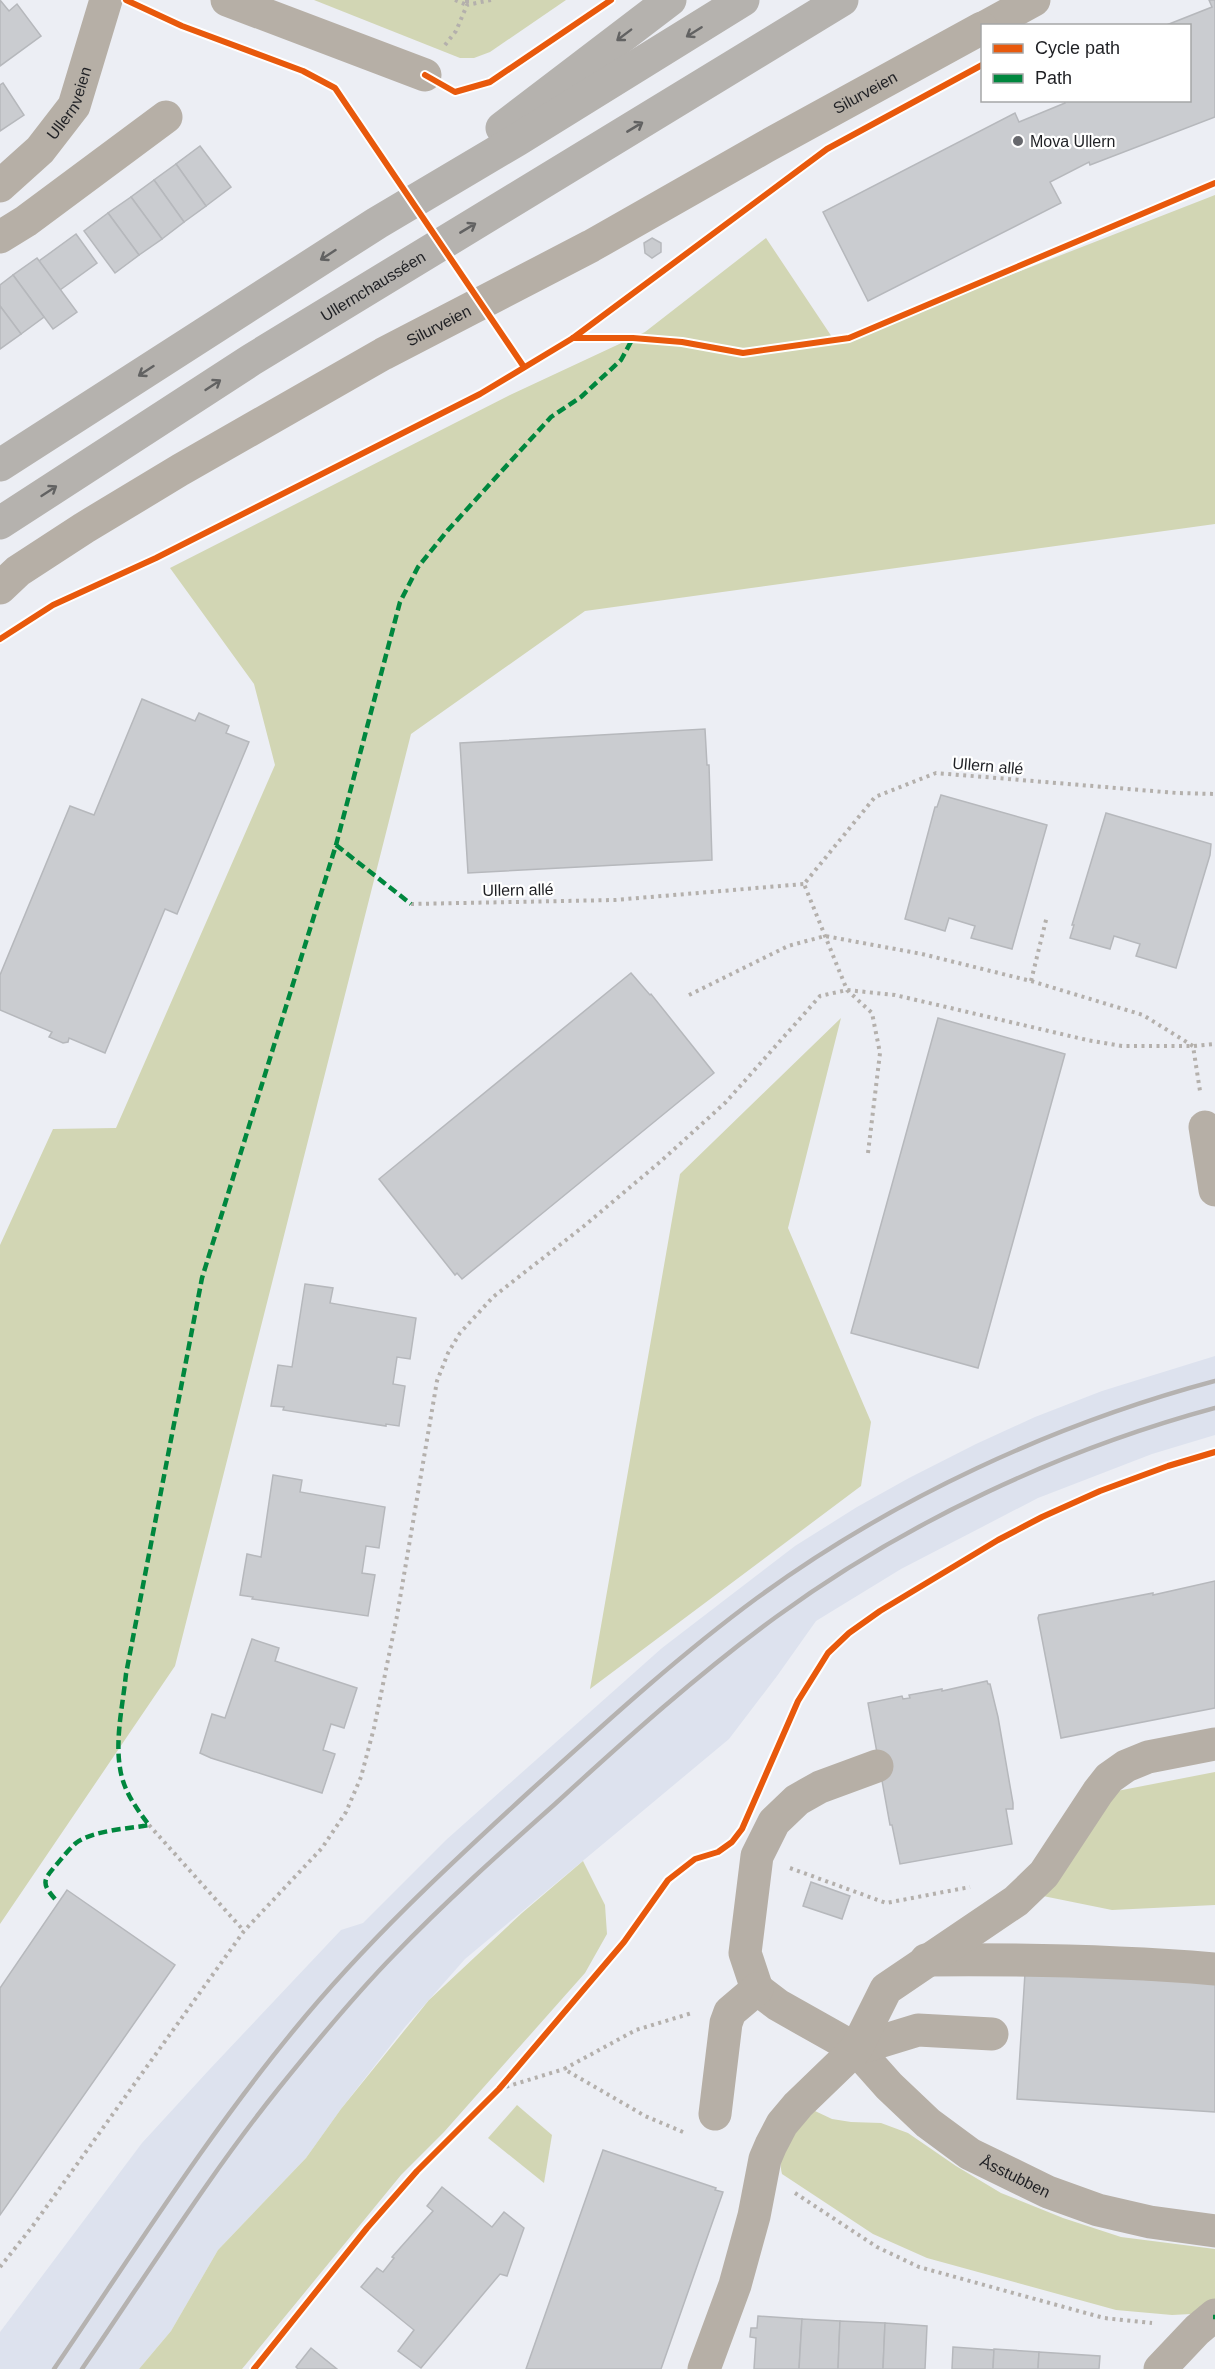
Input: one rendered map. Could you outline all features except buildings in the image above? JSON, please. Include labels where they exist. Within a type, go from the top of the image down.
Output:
[{"type":"highway","points":[[377,223],[670,0]]},
{"type":"highway","points":[[0,465],[377,223],[527,134],[743,0]]},
{"type":"highway","name":"Ullernchausséen","points":[[0,523],[250,360],[842,0]]},
{"type":"highway","points":[[784,36],[863,0]]},
{"type":"street","name":"Ullernveien","points":[[0,186],[40,150],[74,106],[106,0]]},
{"type":"street","points":[[227,0],[425,75]]},
{"type":"street","points":[[991,24],[1034,0]]},
{"type":"street","name":"Silurveien","points":[[0,588],[18,571],[84,528],[373,360],[591,246],[981,29]]},
{"type":"street","points":[[0,237],[26,221],[166,117]]},
{"type":"street","points":[[1205,1127],[1215,1190]]},
{"type":"street","points":[[704,2369],[735,2285],[754,2217],[765,2159],[782,2124],[798,2105],[856,2049],[886,1989],[1016,1901],[1044,1874],[1109,1778],[1126,1766],[1148,1756],[1215,1744]]},
{"type":"street","points":[[715,2114],[722,2072],[723,2040],[730,2012],[757,1989],[745,1953],[757,1856],[774,1822],[797,1800],[820,1787],[877,1766]]},
{"type":"street","points":[[926,1960],[1026,1959],[1155,1964],[1215,1969]]},
{"type":"street","name":"Åsstubben","points":[[757,1989],[778,2005],[856,2049],[889,2086],[928,2123],[970,2154],[1048,2192],[1098,2210],[1150,2222],[1215,2231]]},
{"type":"street","points":[[856,2049],[918,2030],[992,2034]]},
{"type":"street","points":[[1160,2369],[1206,2323]]},
{"type":"path","points":[[455,0],[467,3],[491,0]]},
{"type":"path","points":[[425,75],[456,31],[467,3]]},
{"type":"path","points":[[804,884],[847,990],[872,1013],[880,1053],[868,1153]]},
{"type":"path","points":[[1032,981],[1047,916]]},
{"type":"path","points":[[689,994],[788,946],[825,936],[922,954],[1032,981],[1143,1015],[1193,1046],[1205,1127]]},
{"type":"path","points":[[0,2267],[32,2227],[244,1931],[336,1830],[346,1812],[361,1777],[374,1728],[397,1616],[437,1381],[448,1353],[460,1333],[493,1297],[584,1226],[726,1102],[820,996],[847,990],[895,994],[1087,1040],[1122,1046],[1215,1044]]},
{"type":"path","points":[[149,1826],[244,1931]]},
{"type":"path","points":[[757,1856],[886,1903],[977,1886]]},
{"type":"path","points":[[499,2089],[564,2069],[636,2030],[706,2009],[730,2012]]},
{"type":"path","points":[[564,2069],[645,2116],[685,2133]]},
{"type":"path","points":[[492,2097],[507,2081]]},
{"type":"path","points":[[763,2173],[877,2247],[919,2267],[1104,2318],[1181,2325],[1206,2323]]},
{"type":"shaded area","points":[[1215,1356],[1215,1435],[1152,1454],[1038,1498],[901,1569],[816,1621],[729,1739],[465,1959],[405,2027],[306,2158],[218,2250],[171,2331],[139,2369],[0,2369],[0,2332],[142,2143],[209,2070],[341,1930],[363,1923],[446,1840],[662,1648],[795,1546],[909,1478],[1035,1417],[1102,1391]]},
{"type":"green space","points":[[314,0],[566,0],[490,52],[474,58],[460,58]]},
{"type":"green space","points":[[1215,195],[1215,524],[585,611],[411,734],[175,1666],[0,1924],[0,1245],[53,1129],[116,1128],[275,765],[254,684],[170,568],[510,395],[645,332],[766,238],[836,343]]},
{"type":"green space","points":[[841,1018],[788,1228],[871,1422],[861,1486],[590,1689],[680,1174]]},
{"type":"green space","points":[[1215,1772],[1215,1905],[1112,1910],[1038,1895],[1117,1791]]},
{"type":"green space","points":[[583,1861],[605,1905],[607,1934],[585,1973],[444,2132],[401,2175],[242,2369],[139,2369],[171,2331],[218,2250],[306,2158],[341,2109],[429,2000],[522,1913]]},
{"type":"green space","points":[[517,2105],[552,2135],[544,2183],[488,2138]]},
{"type":"green space","points":[[815,2111],[832,2119],[881,2123],[908,2133],[1001,2193],[1063,2218],[1121,2237],[1215,2249],[1215,2302],[1191,2314],[1172,2315],[1116,2310],[927,2258],[873,2234],[782,2174],[784,2146],[794,2131]]},
{"type":"railway","points":[[54,2369],[230,2112],[321,1998],[378,1936],[438,1877],[613,1716],[670,1667],[727,1620],[809,1562],[863,1528],[919,1497],[1035,1442],[1094,1419],[1215,1381]]},
{"type":"railway","points":[[82,2369],[178,2226],[253,2121],[349,2003],[394,1955],[493,1859],[663,1708],[776,1617],[826,1582],[931,1520],[986,1493],[1099,1445],[1215,1408]]},
{"type":"marked path","points":[[55,1899],[47,1889],[47,1878],[52,1869],[76,1843],[92,1835],[149,1825],[124,1784],[118,1745],[120,1721],[126,1674],[202,1278],[336,845],[400,602],[418,567],[448,530],[551,417],[581,397],[621,360],[633,338]]},
{"type":"marked path","points":[[336,845],[411,904]]},
{"type":"cycle path","points":[[126,0],[182,26],[303,71],[335,88],[524,367]]},
{"type":"cycle path","points":[[425,75],[455,92],[490,82],[611,0]]},
{"type":"cycle path","points":[[0,639],[53,605],[156,558],[480,394],[573,338],[827,149],[981,66]]},
{"type":"cycle path","points":[[573,338],[633,338],[682,342],[743,353],[849,338],[1215,183]]},
{"type":"cycle path","points":[[254,2369],[367,2228],[417,2171],[499,2089],[624,1942],[668,1880],[695,1859],[718,1852],[732,1842],[742,1829],[798,1701],[828,1653],[849,1633],[880,1611],[998,1540],[1042,1517],[1100,1491],[1168,1466],[1215,1452]]},
{"type":"place","name":"Mova Ullern","points":[[1018,141]]}]
